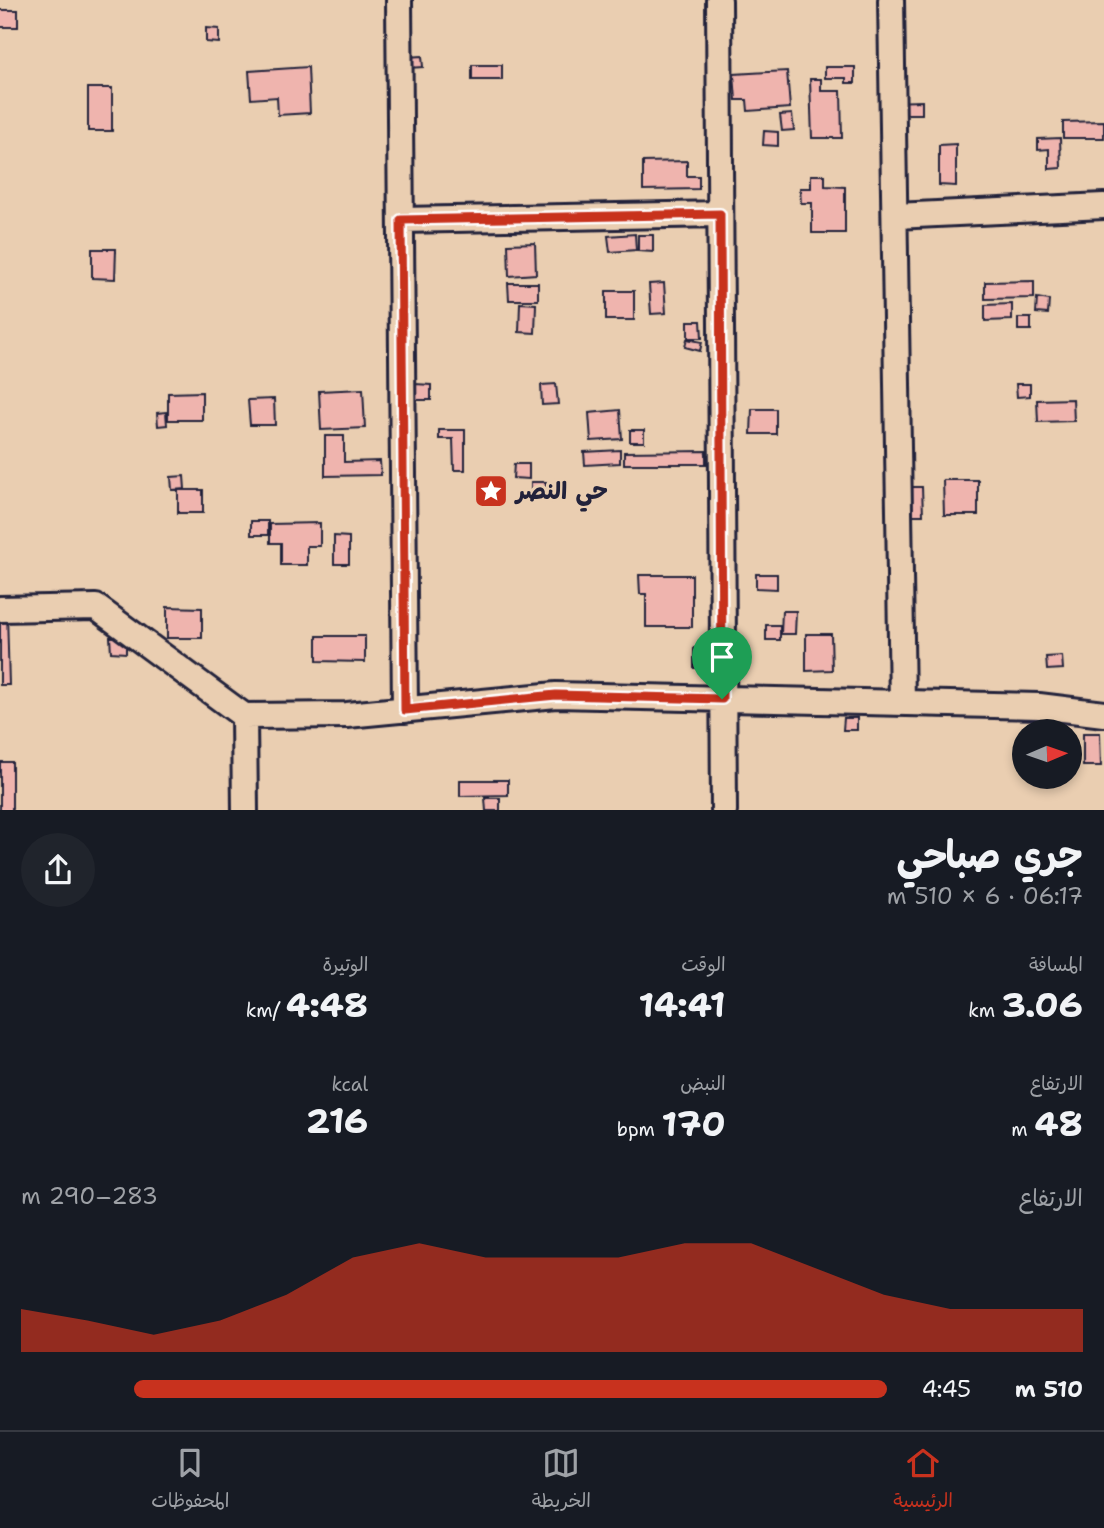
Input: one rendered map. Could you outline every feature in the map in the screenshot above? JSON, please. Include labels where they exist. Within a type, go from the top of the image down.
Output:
[{"type":"street","points":[[399,0],[405,710]]},
{"type":"street","points":[[719,0],[724,810]]},
{"type":"street","points":[[891,0],[902,703]]},
{"type":"street","points":[[895,216],[1104,206]]},
{"type":"street","points":[[401,220],[720,214]]},
{"type":"street","points":[[0,609],[96,607],[244,716],[347,715],[556,695],[1039,706],[1104,714]]},
{"type":"street","points":[[244,716],[246,810]]},
{"type":"building","points":[[0,10],[18,10],[18,27],[0,27]]},
{"type":"building","points":[[206,28],[219,29],[219,43],[206,42]]},
{"type":"building","points":[[422,56],[423,67],[408,68],[407,57]]},
{"type":"building","points":[[472,65],[502,65],[502,80],[472,80]]},
{"type":"building","points":[[308,67],[310,113],[278,115],[277,97],[251,99],[249,71]]},
{"type":"building","points":[[825,67],[855,67],[855,83],[846,83],[846,78],[825,78]]},
{"type":"building","points":[[787,71],[790,108],[748,111],[747,100],[736,100],[734,74]]},
{"type":"building","points":[[810,79],[821,79],[821,91],[841,91],[842,138],[812,138]]},
{"type":"building","points":[[88,88],[112,88],[112,131],[88,131]]},
{"type":"building","points":[[922,101],[922,114],[889,114],[889,102]]},
{"type":"building","points":[[792,114],[794,130],[782,131],[780,115]]},
{"type":"building","points":[[1104,121],[1104,138],[1063,138],[1063,122]]},
{"type":"building","points":[[764,131],[778,132],[778,146],[763,145]]},
{"type":"building","points":[[1060,138],[1061,168],[1049,169],[1049,149],[1038,150],[1038,139]]},
{"type":"building","points":[[956,144],[956,186],[939,185],[939,145]]},
{"type":"building","points":[[687,161],[687,176],[699,176],[699,189],[643,190],[643,162]]},
{"type":"building","points":[[811,175],[825,175],[825,186],[845,187],[845,233],[812,233],[812,203],[801,203],[800,188],[811,188]]},
{"type":"building","points":[[635,234],[636,250],[610,252],[608,236]]},
{"type":"building","points":[[638,235],[653,235],[653,252],[638,251]]},
{"type":"building","points":[[535,243],[536,274],[509,276],[508,244]]},
{"type":"building","points":[[92,249],[116,249],[115,279],[92,278]]},
{"type":"building","points":[[1034,281],[1034,298],[985,299],[985,282]]},
{"type":"building","points":[[508,283],[538,283],[538,300],[509,300]]},
{"type":"building","points":[[664,283],[666,313],[651,314],[649,284]]},
{"type":"building","points":[[606,291],[634,291],[634,320],[606,320]]},
{"type":"building","points":[[1037,298],[1049,300],[1048,314],[1036,313]]},
{"type":"building","points":[[520,303],[536,304],[535,333],[519,332]]},
{"type":"building","points":[[1012,304],[1012,320],[985,321],[985,305]]},
{"type":"building","points":[[1018,318],[1031,318],[1031,330],[1018,330]]},
{"type":"building","points":[[688,321],[701,321],[702,338],[688,338]]},
{"type":"building","points":[[687,339],[702,342],[700,351],[685,347]]},
{"type":"building","points":[[415,384],[431,385],[431,400],[414,400]]},
{"type":"building","points":[[556,384],[558,404],[542,405],[541,385]]},
{"type":"building","points":[[1016,384],[1030,384],[1030,396],[1017,397]]},
{"type":"building","points":[[363,389],[365,428],[321,430],[319,391]]},
{"type":"building","points":[[202,392],[202,420],[168,420],[168,393]]},
{"type":"building","points":[[274,399],[275,425],[250,425],[248,400]]},
{"type":"building","points":[[1073,399],[1074,421],[1038,422],[1037,400]]},
{"type":"building","points":[[752,409],[776,409],[776,434],[751,434]]},
{"type":"building","points":[[620,410],[622,439],[591,441],[589,413]]},
{"type":"building","points":[[166,412],[167,425],[158,426],[157,413]]},
{"type":"building","points":[[439,430],[465,430],[465,470],[454,470],[453,439],[439,439]]},
{"type":"building","points":[[630,430],[644,430],[644,442],[630,442]]},
{"type":"building","points":[[325,436],[344,436],[344,462],[380,461],[381,475],[325,476]]},
{"type":"building","points":[[620,450],[620,463],[585,465],[584,452]]},
{"type":"building","points":[[706,451],[706,464],[624,464],[624,452]]},
{"type":"building","points":[[514,464],[529,464],[529,479],[513,478]]},
{"type":"building","points":[[184,476],[185,489],[172,490],[171,477]]},
{"type":"building","points":[[943,480],[978,480],[978,515],[944,515]]},
{"type":"building","points":[[531,482],[546,482],[545,498],[531,498]]},
{"type":"building","points":[[906,487],[922,487],[923,515],[907,515]]},
{"type":"building","points":[[178,490],[203,490],[203,513],[178,513]]},
{"type":"building","points":[[251,521],[268,521],[268,535],[251,535]]},
{"type":"building","points":[[320,523],[320,546],[307,546],[307,565],[281,565],[281,543],[270,543],[270,524]]},
{"type":"building","points":[[334,536],[349,537],[349,564],[334,564]]},
{"type":"building","points":[[756,574],[777,574],[777,589],[756,588]]},
{"type":"building","points":[[639,575],[692,575],[692,627],[646,627],[646,594],[640,594]]},
{"type":"building","points":[[167,607],[202,608],[202,638],[167,638]]},
{"type":"building","points":[[782,611],[796,611],[795,634],[781,634]]},
{"type":"building","points":[[0,613],[7,613],[9,685],[0,685]]},
{"type":"building","points":[[766,625],[780,625],[780,640],[766,640]]},
{"type":"building","points":[[806,634],[831,634],[832,670],[806,671]]},
{"type":"building","points":[[317,636],[365,636],[365,662],[317,661]]},
{"type":"building","points":[[110,637],[126,637],[126,653],[111,652]]},
{"type":"building","points":[[694,648],[705,648],[705,668],[694,668]]},
{"type":"building","points":[[1062,656],[1063,669],[1047,670],[1046,657]]},
{"type":"building","points":[[844,718],[857,718],[857,730],[843,730]]},
{"type":"building","points":[[1083,733],[1100,733],[1101,766],[1083,766]]},
{"type":"building","points":[[0,762],[12,762],[12,810],[0,810]]},
{"type":"building","points":[[460,780],[508,780],[508,795],[460,796]]},
{"type":"building","points":[[485,798],[500,798],[500,810],[486,810]]},
{"type":"place","name":"حي النصر","points":[[491,491]]},
{"type":"route","points":[[720,214],[722,699],[556,695],[405,710],[401,220],[720,214]]}]
